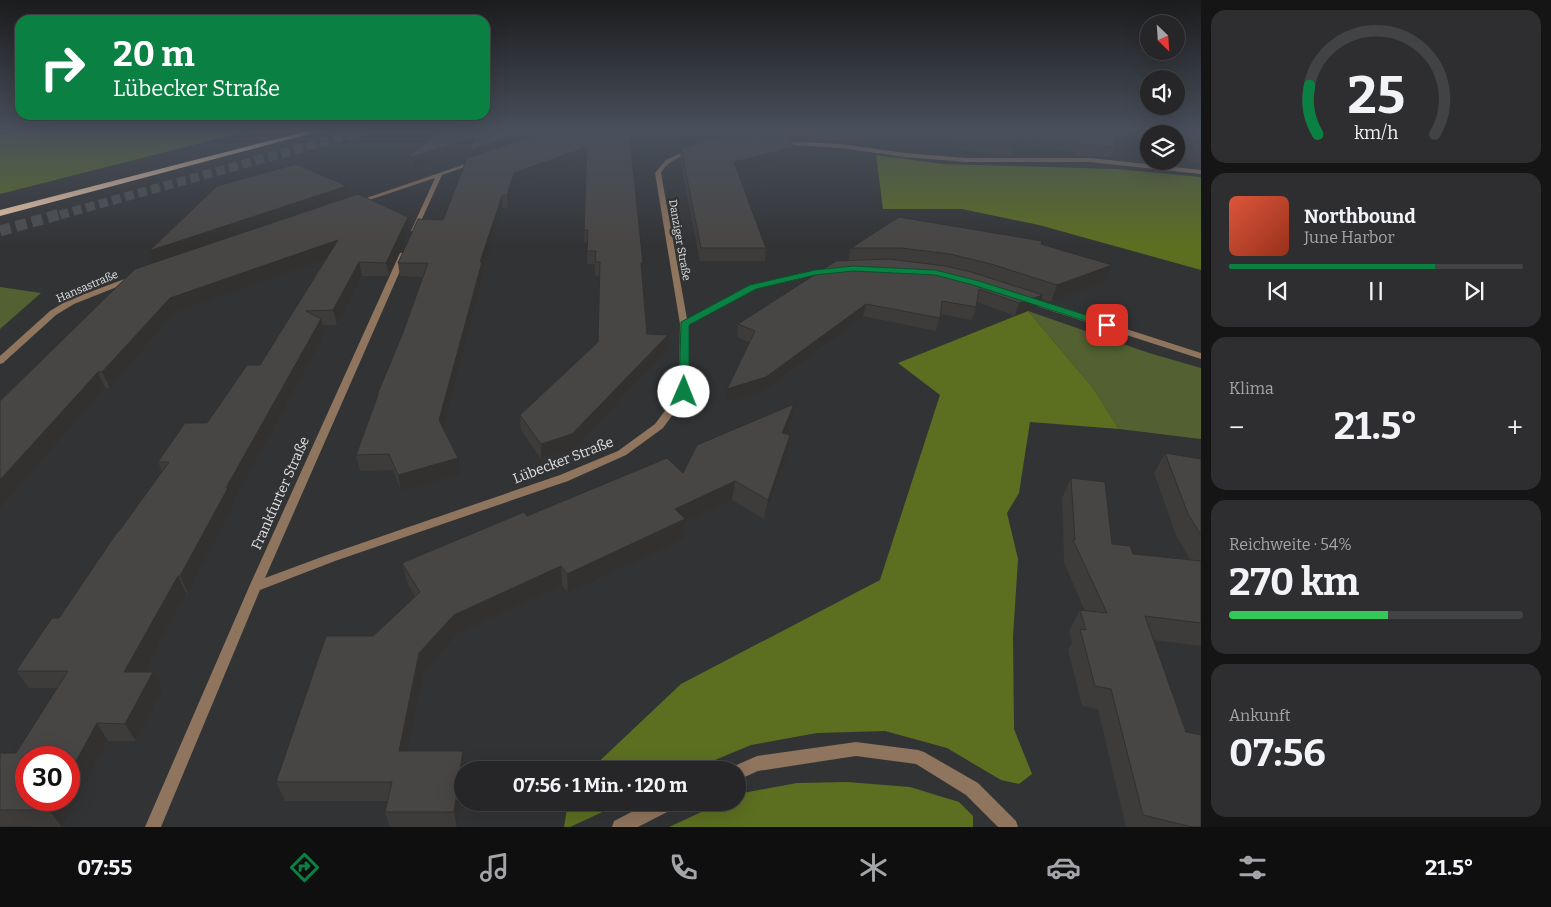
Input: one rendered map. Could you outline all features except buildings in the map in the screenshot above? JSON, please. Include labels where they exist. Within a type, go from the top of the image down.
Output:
[{"type":"highway","points":[[0,213],[167,170]]},
{"type":"street","points":[[346,206],[452,170]]},
{"type":"street","name":"Danziger Straße","points":[[659,170],[658,173],[684,324]]},
{"type":"street","points":[[1179,170],[1201,172]]},
{"type":"street","name":"Frankfurter Straße","points":[[153,827],[255,586],[440,174]]},
{"type":"street","points":[[684,324],[753,287],[815,273],[843,270]]},
{"type":"street","name":"Hansastraße","points":[[0,361],[53,313],[71,302],[139,277]]},
{"type":"street","points":[[1023,298],[1201,356]]},
{"type":"street","name":"Lübecker Straße","points":[[255,586],[564,478],[622,453],[659,426],[684,392],[684,324]]},
{"type":"street","points":[[746,769],[757,764],[856,749],[918,757],[972,789],[1010,827]]},
{"type":"street","points":[[620,827],[651,811]]},
{"type":"green space","points":[[0,170],[96,170],[0,194]]},
{"type":"green space","points":[[878,170],[1122,170],[1201,177],[1201,270],[1039,225],[962,209],[883,209]]},
{"type":"green space","points":[[0,287],[41,293],[0,329]]},
{"type":"green space","points":[[1028,311],[1149,353],[1201,368],[1201,439],[1119,429],[1093,388]]},
{"type":"green space","points":[[1028,311],[1093,388],[1119,429],[1030,422],[1019,493],[1007,513],[1018,559],[1013,637],[1014,729],[1032,774],[1019,784],[1001,780],[947,748],[885,731],[817,733],[751,745],[713,761],[600,761],[681,684],[880,580],[940,395],[898,363]]},
{"type":"green space","points":[[847,782],[910,787],[959,802],[973,816],[973,827],[669,827],[704,811],[746,811],[746,792],[797,783]]},
{"type":"green space","points":[[567,811],[605,811],[570,827],[564,827]]},
{"type":"tunnel","points":[[60,215],[224,170]]},
{"type":"tunnel","points":[[0,231],[64,213]]},
{"type":"route","points":[[684,392],[684,324],[753,287],[815,273],[853,269],[935,272],[976,283],[1107,325]]}]
